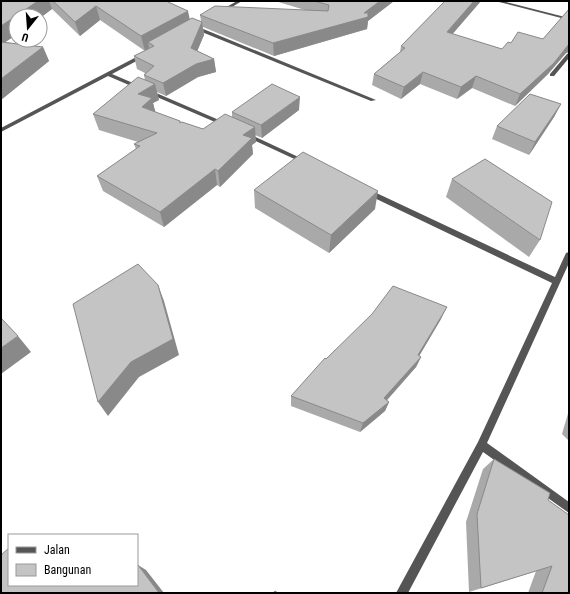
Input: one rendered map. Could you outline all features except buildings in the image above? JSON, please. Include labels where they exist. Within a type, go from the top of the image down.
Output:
[{"type":"street","points":[[214,16],[240,1]]},
{"type":"street","points":[[497,1],[569,19]]},
{"type":"street","points":[[188,30],[201,23]]},
{"type":"street","points":[[194,27],[373,100]]},
{"type":"street","points":[[1,130],[151,51]]},
{"type":"street","points":[[552,76],[569,55]]},
{"type":"street","points":[[107,74],[231,127]]},
{"type":"street","points":[[238,130],[309,164]]},
{"type":"street","points":[[359,188],[556,281]]},
{"type":"street","points":[[402,593],[481,445],[569,255]]},
{"type":"street","points":[[481,445],[569,508]]}]
